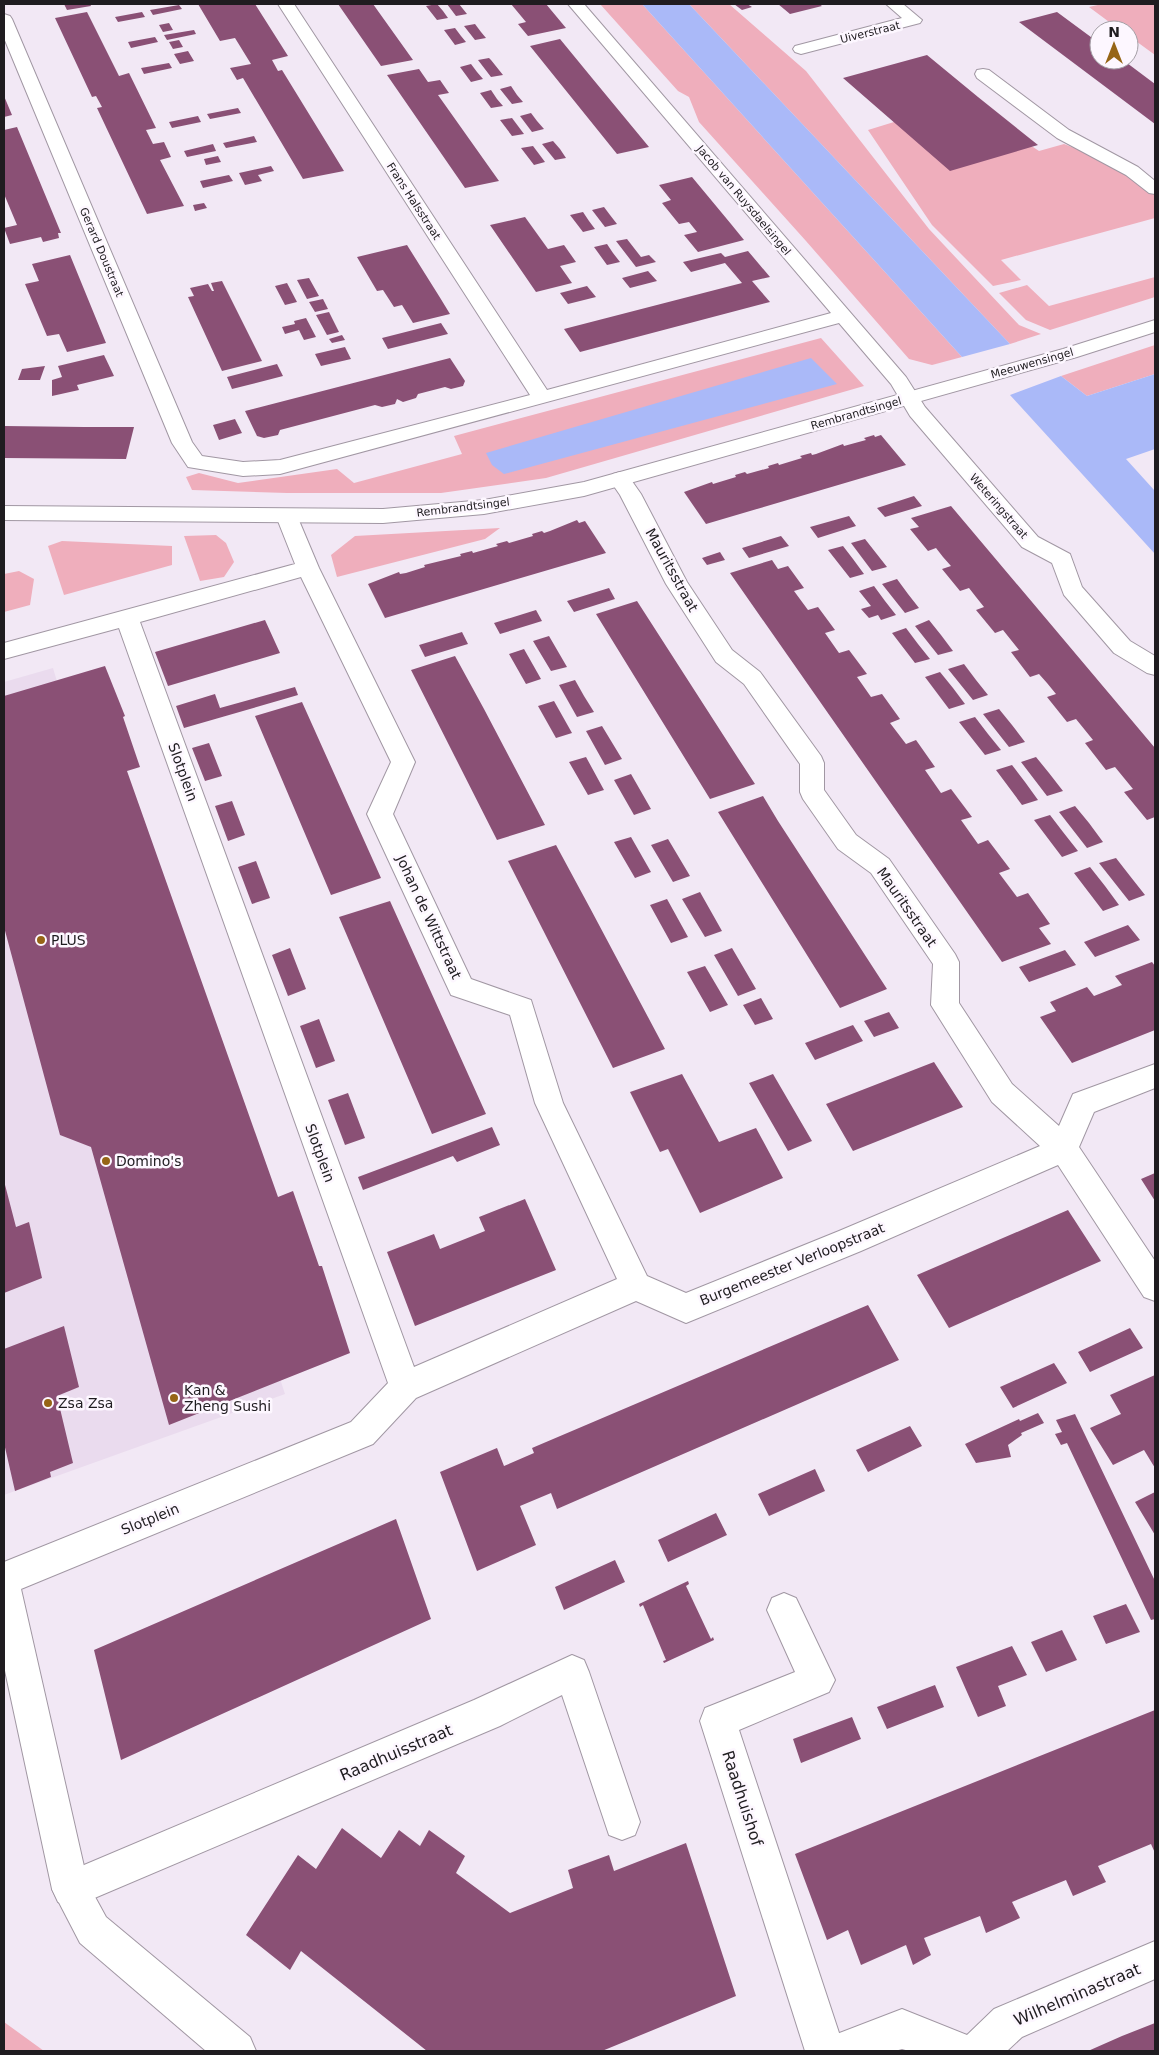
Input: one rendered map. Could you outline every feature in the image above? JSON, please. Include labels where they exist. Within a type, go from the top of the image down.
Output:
[{"type":"street","name":"Frans Halsstraat","points":[[286,4],[542,398]]},
{"type":"street","name":"Jacob van Ruysdaelsingel","points":[[576,4],[899,381],[909,398]]},
{"type":"street","name":"Uiverstraat","points":[[801,50],[914,20],[894,4]]},
{"type":"street","name":"Gerard Doustraat","points":[[4,19],[182,443],[195,462],[243,469],[280,467],[542,398]]},
{"type":"street","points":[[983,74],[1063,134],[1132,171],[1155,190]]},
{"type":"street","points":[[542,398],[842,316]]},
{"type":"street","name":"Meeuwensingel","points":[[909,398],[1155,326]]},
{"type":"street","name":"Rembrandtsingel","points":[[4,513],[384,516],[484,507],[584,489],[909,398]]},
{"type":"street","name":"Weteringstraat","points":[[909,398],[917,412],[1030,542],[1062,559],[1072,590],[1122,647],[1155,667]]},
{"type":"street","name":"Mauritsstraat","points":[[620,479],[630,494],[677,584],[724,656],[752,678],[812,763],[812,792],[847,842],[880,866],[946,962],[947,985],[945,1005],[1002,1093],[1064,1149],[1155,1287]]},
{"type":"street","name":"Johan de Wittstraat","points":[[287,516],[308,568],[403,762],[380,814],[461,987],[521,1008],[549,1103],[636,1286]]},
{"type":"street","points":[[4,652],[308,568]]},
{"type":"street","name":"Slotplein","points":[[4,1579],[362,1433],[405,1387],[127,617]]},
{"type":"street","points":[[1064,1149],[1083,1104],[1155,1076]]},
{"type":"street","name":"Burgemeester Verloopstraat","points":[[636,1286],[686,1308],[850,1241],[1064,1149]]},
{"type":"street","points":[[405,1387],[636,1286]]},
{"type":"street","points":[[4,1589],[71,1889],[93,1930],[236,2051]]},
{"type":"street","name":"Raadhuishof","points":[[784,1610],[817,1680],[718,1721],[825,2051]]},
{"type":"street","name":"Raadhuisstraat","points":[[71,1889],[487,1713],[572,1672],[622,1822]]},
{"type":"street","name":"Wilhelminastraat","points":[[979,2051],[1008,2023],[1155,1960]]},
{"type":"street","points":[[843,2051],[902,2029],[958,2051]]},
{"type":"shaded area","points":[[600,4],[642,4],[962,357],[932,365],[909,359],[699,122],[689,97],[678,91]]},
{"type":"shaded area","points":[[689,4],[729,4],[806,71],[929,229],[1019,325],[1041,334],[1010,344]]},
{"type":"shaded area","points":[[1102,4],[1155,4],[1155,55],[1139,43],[1139,20],[1107,20],[1089,7]]},
{"type":"shaded area","points":[[894,122],[1033,147],[1039,151],[1064,144],[1106,160],[1155,194],[1155,218],[1001,260],[1021,280],[993,286],[932,225],[868,130]]},
{"type":"shaded area","points":[[1155,277],[1155,297],[1050,330],[1026,320],[999,293],[1027,285],[1049,306]]},
{"type":"shaded area","points":[[821,338],[864,386],[546,478],[441,493],[287,493],[192,490],[186,477],[199,473],[238,483],[337,469],[354,483],[462,454],[454,436]]},
{"type":"shaded area","points":[[1155,345],[1155,374],[1087,396],[1061,376]]},
{"type":"shaded area","points":[[500,528],[485,539],[337,577],[331,555],[355,536]]},
{"type":"shaded area","points":[[216,535],[226,543],[234,562],[224,577],[200,581],[184,536]]},
{"type":"shaded area","points":[[62,541],[172,546],[172,565],[64,595],[48,546]]},
{"type":"shaded area","points":[[19,571],[34,579],[30,605],[4,612],[4,574]]},
{"type":"shaded area","points":[[53,668],[96,815],[285,1394],[4,1495],[4,682]]},
{"type":"shaded area","points":[[4,2022],[44,2051],[4,2051]]},
{"type":"water","points":[[642,4],[689,4],[1010,344],[962,357]]},
{"type":"water","points":[[811,358],[837,384],[504,474],[492,465],[486,453]]},
{"type":"water","points":[[1155,374],[1155,449],[1126,459],[1155,491],[1155,554],[1010,395],[1061,376],[1087,396]]},
{"type":"building","points":[[64,4],[90,4],[91,6],[67,10]]},
{"type":"building","points":[[198,4],[255,4],[288,56],[272,60],[278,71],[282,70],[344,171],[303,179],[243,78],[237,80],[230,68],[251,64],[235,38],[220,41]]},
{"type":"building","points":[[338,4],[373,4],[413,60],[381,66]]},
{"type":"building","points":[[437,4],[448,18],[437,20],[426,6]]},
{"type":"building","points":[[447,4],[459,4],[467,14],[456,16]]},
{"type":"building","points":[[511,4],[546,4],[566,28],[528,36],[518,24],[526,22]]},
{"type":"building","points":[[734,4],[747,4],[752,7],[742,10]]},
{"type":"building","points":[[778,4],[819,4],[822,6],[790,14]]},
{"type":"building","points":[[179,5],[182,9],[153,15],[150,10]]},
{"type":"building","points":[[87,12],[119,76],[129,73],[156,128],[146,130],[153,144],[164,142],[171,157],[160,160],[184,206],[147,214],[97,108],[102,107],[96,96],[92,97],[55,18]]},
{"type":"building","points":[[142,12],[145,17],[118,22],[115,17]]},
{"type":"building","points":[[1057,12],[1089,36],[1089,70],[1136,70],[1155,84],[1155,124],[1019,22]]},
{"type":"building","points":[[169,23],[173,30],[163,32],[159,25]]},
{"type":"building","points":[[475,24],[486,38],[475,40],[464,26]]},
{"type":"building","points":[[455,28],[466,42],[455,45],[444,30]]},
{"type":"building","points":[[194,30],[196,34],[167,40],[164,35]]},
{"type":"building","points":[[155,37],[158,42],[131,48],[128,42]]},
{"type":"building","points":[[560,39],[649,147],[617,154],[530,46]]},
{"type":"building","points":[[179,40],[183,47],[173,49],[169,42]]},
{"type":"building","points":[[188,51],[194,61],[180,64],[174,54]]},
{"type":"building","points":[[927,55],[1038,145],[950,171],[843,78]]},
{"type":"building","points":[[489,58],[503,75],[491,77],[478,60]]},
{"type":"building","points":[[169,63],[172,68],[144,74],[141,68]]},
{"type":"building","points":[[471,64],[483,79],[471,82],[460,67]]},
{"type":"building","points":[[419,69],[428,82],[440,80],[449,93],[438,95],[499,181],[465,188],[387,75]]},
{"type":"building","points":[[511,86],[523,102],[512,104],[500,89]]},
{"type":"building","points":[[491,90],[503,106],[491,108],[480,93]]},
{"type":"building","points":[[4,96],[12,115],[4,117]]},
{"type":"building","points":[[238,108],[241,113],[210,119],[207,114]]},
{"type":"building","points":[[531,113],[544,129],[532,132],[520,116]]},
{"type":"building","points":[[198,116],[201,122],[172,128],[169,122]]},
{"type":"building","points":[[512,118],[524,134],[512,136],[500,120]]},
{"type":"building","points":[[17,127],[61,233],[58,233],[59,238],[43,242],[41,237],[10,244],[4,228],[17,225],[4,194],[4,130]]},
{"type":"building","points":[[254,136],[257,142],[226,148],[223,143]]},
{"type":"building","points":[[553,141],[566,158],[555,160],[542,144]]},
{"type":"building","points":[[213,144],[216,151],[187,157],[184,151]]},
{"type":"building","points":[[533,146],[545,162],[534,165],[521,148]]},
{"type":"building","points":[[218,156],[221,162],[206,165],[204,159]]},
{"type":"building","points":[[271,166],[274,171],[258,175],[262,181],[245,185],[239,173]]},
{"type":"building","points":[[229,175],[233,181],[203,188],[200,181]]},
{"type":"building","points":[[692,177],[744,240],[698,252],[684,235],[697,232],[689,222],[679,224],[662,203],[671,200],[659,185]]},
{"type":"building","points":[[204,203],[207,208],[195,211],[193,205]]},
{"type":"building","points":[[604,207],[617,224],[605,227],[592,210]]},
{"type":"building","points":[[583,212],[595,229],[583,232],[570,215]]},
{"type":"building","points":[[525,217],[548,249],[564,245],[576,262],[560,266],[572,283],[536,292],[490,225]]},
{"type":"building","points":[[627,239],[641,257],[649,255],[656,262],[636,267],[616,241]]},
{"type":"building","points":[[607,244],[620,262],[607,265],[594,247]]},
{"type":"building","points":[[407,245],[450,314],[413,323],[402,305],[394,307],[383,290],[377,291],[357,257]]},
{"type":"building","points":[[748,251],[770,277],[752,281],[770,302],[580,352],[564,329],[742,283],[725,263],[691,272],[683,262],[721,253],[725,257]]},
{"type":"building","points":[[70,255],[106,343],[67,352],[59,334],[47,336],[25,284],[39,281],[32,264]]},
{"type":"building","points":[[648,271],[657,281],[630,288],[622,278]]},
{"type":"building","points":[[309,278],[319,296],[307,299],[297,280]]},
{"type":"building","points":[[222,281],[262,361],[222,371],[188,297],[194,296],[190,288],[208,284],[212,291],[214,291],[211,283]]},
{"type":"building","points":[[287,283],[297,302],[285,305],[275,286]]},
{"type":"building","points":[[587,286],[596,297],[568,304],[560,293]]},
{"type":"building","points":[[323,299],[328,309],[315,312],[309,302]]},
{"type":"building","points":[[329,312],[339,332],[327,335],[316,315]]},
{"type":"building","points":[[306,318],[316,337],[304,340],[299,330],[285,334],[282,327],[295,324],[294,321]]},
{"type":"building","points":[[441,323],[448,334],[388,349],[382,338]]},
{"type":"building","points":[[342,335],[345,340],[332,343],[329,339]]},
{"type":"building","points":[[345,347],[351,359],[321,366],[315,354]]},
{"type":"building","points":[[104,355],[114,376],[77,385],[79,390],[52,396],[52,380],[62,377],[58,366]]},
{"type":"building","points":[[450,358],[465,381],[463,386],[451,389],[445,387],[418,394],[416,398],[403,402],[397,399],[395,404],[382,407],[375,405],[280,430],[278,435],[264,438],[257,436],[245,411]]},
{"type":"building","points":[[277,364],[283,376],[232,389],[227,377]]},
{"type":"building","points":[[45,366],[40,380],[18,380],[22,369]]},
{"type":"building","points":[[235,419],[242,433],[219,440],[213,425]]},
{"type":"building","points":[[4,426],[134,427],[126,459],[4,458]]},
{"type":"building","points":[[874,435],[875,437],[881,435],[906,465],[706,524],[684,492],[712,482],[713,484],[736,477],[735,475],[745,472],[747,474],[769,468],[768,466],[778,463],[779,465],[802,458],[800,456],[811,453],[812,455],[843,444],[844,446],[866,440],[864,438]]},
{"type":"building","points":[[914,496],[922,506],[885,517],[877,508]]},
{"type":"building","points":[[951,506],[1155,748],[1155,817],[1147,820],[1124,792],[1133,789],[1115,767],[1106,770],[1085,743],[1093,740],[1076,719],[1067,722],[1047,697],[1056,694],[1039,674],[1030,677],[1011,652],[1019,650],[1003,630],[995,633],[976,610],[984,607],[969,588],[960,591],[942,569],[951,566],[936,548],[928,551],[910,529],[919,527],[911,518]]},
{"type":"building","points":[[849,516],[856,526],[818,538],[810,527]]},
{"type":"building","points":[[577,520],[579,523],[585,521],[606,553],[385,618],[368,584],[399,572],[400,574],[406,573],[425,567],[424,565],[461,556],[460,554],[472,551],[473,553],[498,546],[496,544],[507,541],[509,543],[533,536],[532,534],[542,531],[544,533]]},
{"type":"building","points":[[781,536],[789,546],[749,558],[742,548]]},
{"type":"building","points":[[865,539],[887,567],[872,571],[851,543]]},
{"type":"building","points":[[843,546],[864,574],[850,578],[828,550]]},
{"type":"building","points":[[720,552],[725,560],[707,565],[702,558]]},
{"type":"building","points":[[772,560],[778,569],[788,566],[804,588],[794,591],[808,610],[818,607],[835,630],[825,633],[839,653],[849,650],[867,674],[857,677],[871,697],[882,694],[900,719],[890,723],[906,744],[916,740],[935,767],[925,770],[941,793],[951,789],[972,817],[961,820],[978,844],[988,840],[1010,869],[999,873],[1017,897],[1028,893],[1050,924],[1039,928],[1051,944],[1002,962],[730,573]]},
{"type":"building","points":[[897,579],[919,608],[905,613],[882,584]]},
{"type":"building","points":[[874,586],[896,615],[881,620],[878,615],[869,618],[861,609],[871,606],[859,591]]},
{"type":"building","points":[[609,588],[615,599],[574,612],[567,601]]},
{"type":"building","points":[[637,601],[755,784],[710,799],[596,614]]},
{"type":"building","points":[[536,610],[542,621],[500,634],[494,623]]},
{"type":"building","points":[[265,620],[280,653],[168,686],[155,652]]},
{"type":"building","points":[[929,620],[953,651],[938,655],[915,626]]},
{"type":"building","points":[[906,628],[930,659],[915,663],[892,633]]},
{"type":"building","points":[[462,632],[468,644],[425,657],[419,645]]},
{"type":"building","points":[[549,636],[567,667],[551,671],[533,641]]},
{"type":"building","points":[[524,649],[541,679],[526,684],[509,654]]},
{"type":"building","points":[[455,656],[545,825],[497,840],[411,670]]},
{"type":"building","points":[[964,664],[988,695],[973,700],[948,669]]},
{"type":"building","points":[[105,666],[125,716],[123,717],[140,767],[127,771],[278,1197],[293,1191],[319,1266],[322,1266],[350,1353],[169,1425],[91,1147],[60,1135],[4,927],[4,696]]},
{"type":"building","points":[[940,672],[965,704],[949,709],[925,677]]},
{"type":"building","points":[[575,680],[594,712],[577,717],[559,685]]},
{"type":"building","points":[[295,687],[298,695],[184,728],[176,706],[215,694],[220,708]]},
{"type":"building","points":[[554,701],[572,733],[556,738],[538,706]]},
{"type":"building","points":[[302,702],[381,878],[331,895],[255,716]]},
{"type":"building","points":[[999,709],[1025,742],[1009,747],[983,714]]},
{"type":"building","points":[[975,717],[1001,750],[985,755],[959,722]]},
{"type":"building","points":[[602,726],[622,759],[605,765],[586,731]]},
{"type":"building","points":[[209,743],[222,776],[205,781],[192,748]]},
{"type":"building","points":[[586,757],[604,790],[588,795],[569,762]]},
{"type":"building","points":[[1036,757],[1063,791],[1047,796],[1021,762]]},
{"type":"building","points":[[1012,765],[1038,800],[1022,805],[996,770]]},
{"type":"building","points":[[631,774],[651,809],[634,815],[614,780]]},
{"type":"building","points":[[763,796],[887,989],[840,1008],[718,812]]},
{"type":"building","points":[[232,801],[245,835],[228,841],[215,806]]},
{"type":"building","points":[[1075,806],[1103,842],[1087,848],[1059,812]]},
{"type":"building","points":[[1050,815],[1078,851],[1062,857],[1034,820]]},
{"type":"building","points":[[631,837],[651,872],[635,878],[614,842]]},
{"type":"building","points":[[668,839],[690,876],[673,882],[651,845]]},
{"type":"building","points":[[556,845],[665,1049],[613,1068],[508,861]]},
{"type":"building","points":[[1116,858],[1145,895],[1129,901],[1099,863]]},
{"type":"building","points":[[256,861],[270,898],[252,904],[238,867]]},
{"type":"building","points":[[1090,867],[1119,905],[1103,911],[1074,873]]},
{"type":"building","points":[[700,892],[722,931],[705,937],[682,899]]},
{"type":"building","points":[[667,899],[688,937],[671,943],[650,905]]},
{"type":"building","points":[[390,901],[486,1114],[432,1134],[339,917]]},
{"type":"building","points":[[1128,925],[1140,940],[1095,957],[1084,942]]},
{"type":"building","points":[[290,948],[306,989],[288,996],[272,955]]},
{"type":"building","points":[[732,948],[756,989],[738,996],[714,955]]},
{"type":"building","points":[[1065,950],[1076,965],[1029,982],[1019,967]]},
{"type":"building","points":[[1152,962],[1155,966],[1155,1030],[1072,1063],[1040,1017],[1056,1011],[1050,1002],[1087,987],[1094,996],[1122,985],[1115,976]]},
{"type":"building","points":[[705,966],[728,1005],[710,1012],[687,972]]},
{"type":"building","points":[[761,998],[773,1019],[755,1025],[743,1005]]},
{"type":"building","points":[[889,1012],[899,1028],[874,1037],[864,1021]]},
{"type":"building","points":[[319,1019],[335,1061],[316,1068],[300,1026]]},
{"type":"building","points":[[853,1025],[863,1041],[815,1060],[805,1043]]},
{"type":"building","points":[[934,1062],[963,1107],[853,1151],[826,1104]]},
{"type":"building","points":[[682,1074],[719,1142],[756,1128],[783,1178],[700,1213],[668,1149],[660,1152],[630,1092]]},
{"type":"building","points":[[773,1074],[812,1141],[788,1151],[749,1083]]},
{"type":"building","points":[[348,1093],[365,1138],[345,1145],[328,1100]]},
{"type":"building","points":[[492,1127],[500,1145],[457,1162],[453,1156],[363,1190],[358,1177]]},
{"type":"building","points":[[1155,1173],[1155,1201],[1141,1179]]},
{"type":"building","points":[[4,1181],[16,1227],[29,1222],[42,1278],[4,1293]]},
{"type":"building","points":[[525,1199],[556,1270],[415,1326],[387,1252],[434,1234],[440,1249],[485,1231],[479,1217]]},
{"type":"building","points":[[1068,1210],[1101,1261],[949,1328],[917,1275]]},
{"type":"building","points":[[868,1305],[899,1360],[557,1509],[551,1493],[520,1506],[536,1545],[477,1571],[440,1472],[497,1448],[504,1466],[534,1453],[532,1448]]},
{"type":"building","points":[[64,1326],[79,1387],[57,1396],[73,1463],[50,1472],[51,1477],[15,1491],[4,1443],[4,1349]]},
{"type":"building","points":[[1130,1328],[1143,1348],[1090,1372],[1078,1352]]},
{"type":"building","points":[[1054,1363],[1067,1383],[1013,1408],[1000,1387]]},
{"type":"building","points":[[1155,1375],[1155,1468],[1144,1450],[1113,1465],[1090,1428],[1121,1414],[1110,1395]]},
{"type":"building","points":[[1038,1413],[1044,1423],[1021,1433],[1022,1435],[1008,1445],[1011,1457],[976,1463],[965,1444],[1019,1419],[1020,1421]]},
{"type":"building","points":[[1075,1414],[1155,1581],[1155,1619],[1151,1620],[1067,1443],[1061,1445],[1055,1434],[1062,1432],[1056,1420]]},
{"type":"building","points":[[910,1426],[922,1446],[868,1472],[856,1450]]},
{"type":"building","points":[[815,1469],[825,1491],[769,1516],[758,1494]]},
{"type":"building","points":[[1155,1492],[1155,1535],[1135,1502]]},
{"type":"building","points":[[716,1513],[727,1535],[668,1562],[658,1540]]},
{"type":"building","points":[[396,1519],[431,1619],[121,1760],[94,1650]]},
{"type":"building","points":[[615,1560],[625,1582],[564,1610],[555,1587]]},
{"type":"building","points":[[688,1581],[689,1584],[686,1586],[711,1639],[713,1637],[714,1640],[664,1663],[663,1661],[666,1660],[643,1605],[640,1607],[639,1604]]},
{"type":"building","points":[[1126,1604],[1140,1632],[1106,1644],[1093,1616]]},
{"type":"building","points":[[1062,1630],[1077,1660],[1046,1672],[1031,1642]]},
{"type":"building","points":[[1012,1646],[1027,1675],[998,1686],[1006,1706],[978,1717],[956,1667]]},
{"type":"building","points":[[935,1685],[944,1707],[887,1729],[877,1707]]},
{"type":"building","points":[[1155,1710],[1155,1853],[1151,1844],[1098,1866],[1106,1882],[1073,1896],[1066,1880],[1012,1902],[1020,1918],[986,1933],[980,1916],[924,1938],[931,1955],[913,1965],[906,1945],[861,1965],[848,1930],[827,1940],[795,1854]]},
{"type":"building","points":[[852,1717],[861,1739],[801,1763],[793,1739]]},
{"type":"building","points":[[342,1828],[381,1858],[399,1830],[420,1846],[429,1830],[465,1856],[456,1873],[510,1913],[573,1888],[568,1870],[609,1855],[614,1871],[686,1843],[736,1996],[602,2051],[427,2051],[301,1951],[290,1970],[246,1935],[298,1855],[316,1869]]},
{"type":"building","points":[[1155,2023],[1155,2051],[1088,2051],[1122,2036]]},
{"type":"place","name":"PLUS","points":[[41,940]]},
{"type":"place","name":"Domino's","points":[[106,1161]]},
{"type":"place","name":"Kan & Zheng Sushi","points":[[174,1398]]},
{"type":"place","name":"Zsa Zsa","points":[[48,1403]]}]
